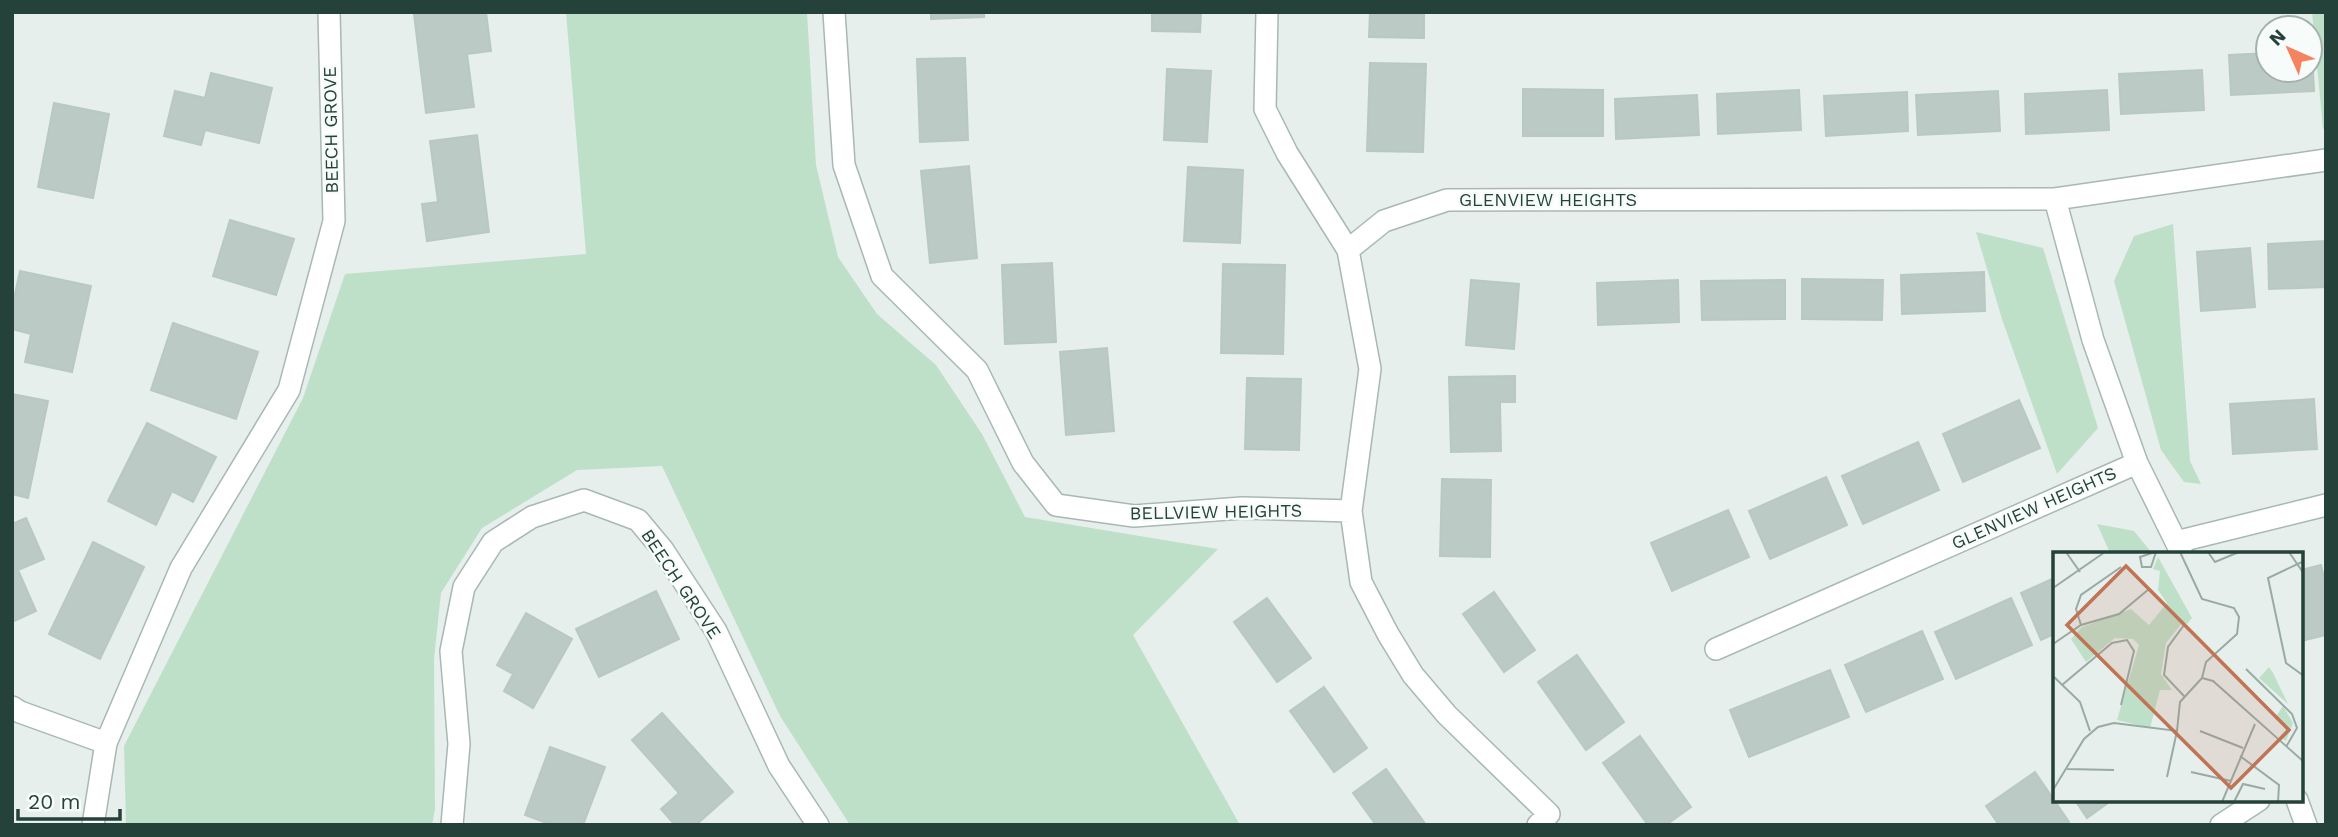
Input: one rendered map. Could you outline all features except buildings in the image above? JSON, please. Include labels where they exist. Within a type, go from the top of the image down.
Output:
[{"type":"street","name":"BEECH GROVE","points":[[93,825],[106,743],[181,568],[289,390],[334,221],[329,12]]},
{"type":"street","name":"BELLVIEW HEIGHTS","points":[[834,12],[844,165],[883,276],[976,370],[1023,463],[1056,505],[1134,516],[1242,508],[1350,511]]},
{"type":"street","points":[[1267,12],[1265,109],[1287,153],[1348,250],[1370,369],[1350,511],[1361,582],[1413,675],[1447,715],[1548,821]]},
{"type":"street","name":"GLENVIEW HEIGHTS","points":[[1348,250],[1384,221],[1447,200],[2055,200],[2326,160]]},
{"type":"street","name":"GLENVIEW HEIGHTS","points":[[1716,649],[2137,463],[2093,340],[2055,200]]},
{"type":"street","points":[[2137,463],[2179,548],[2326,505]]},
{"type":"street","name":"BEECH GROVE","points":[[452,825],[459,744],[451,651],[464,587],[493,542],[532,517],[584,500],[638,520],[663,550],[716,631],[779,766],[818,825]]},
{"type":"street","points":[[12,706],[20,712],[106,743]]},
{"type":"street","points":[[2221,825],[2256,802]]},
{"type":"street","points":[[2298,802],[2306,825]]},
{"type":"green space","points":[[566,12],[807,12],[816,165],[838,257],[877,314],[936,365],[982,434],[1025,517],[1218,549],[1133,635],[1240,825],[850,825],[780,716],[662,466],[577,470],[482,528],[441,593],[434,659],[435,809],[432,825],[126,825],[124,746],[303,398],[345,274],[586,254]]},
{"type":"green space","points":[[2326,12],[2326,128],[2323,129],[2319,84],[2324,84],[2324,14],[2312,14]]},
{"type":"green space","points":[[2173,224],[2190,461],[2201,484],[2184,482],[2161,450],[2114,281],[2134,236]]},
{"type":"green space","points":[[1976,232],[2043,248],[2098,428],[2057,474],[2002,319]]},
{"type":"green space","points":[[2097,524],[2134,531],[2151,552],[2110,552]]}]
